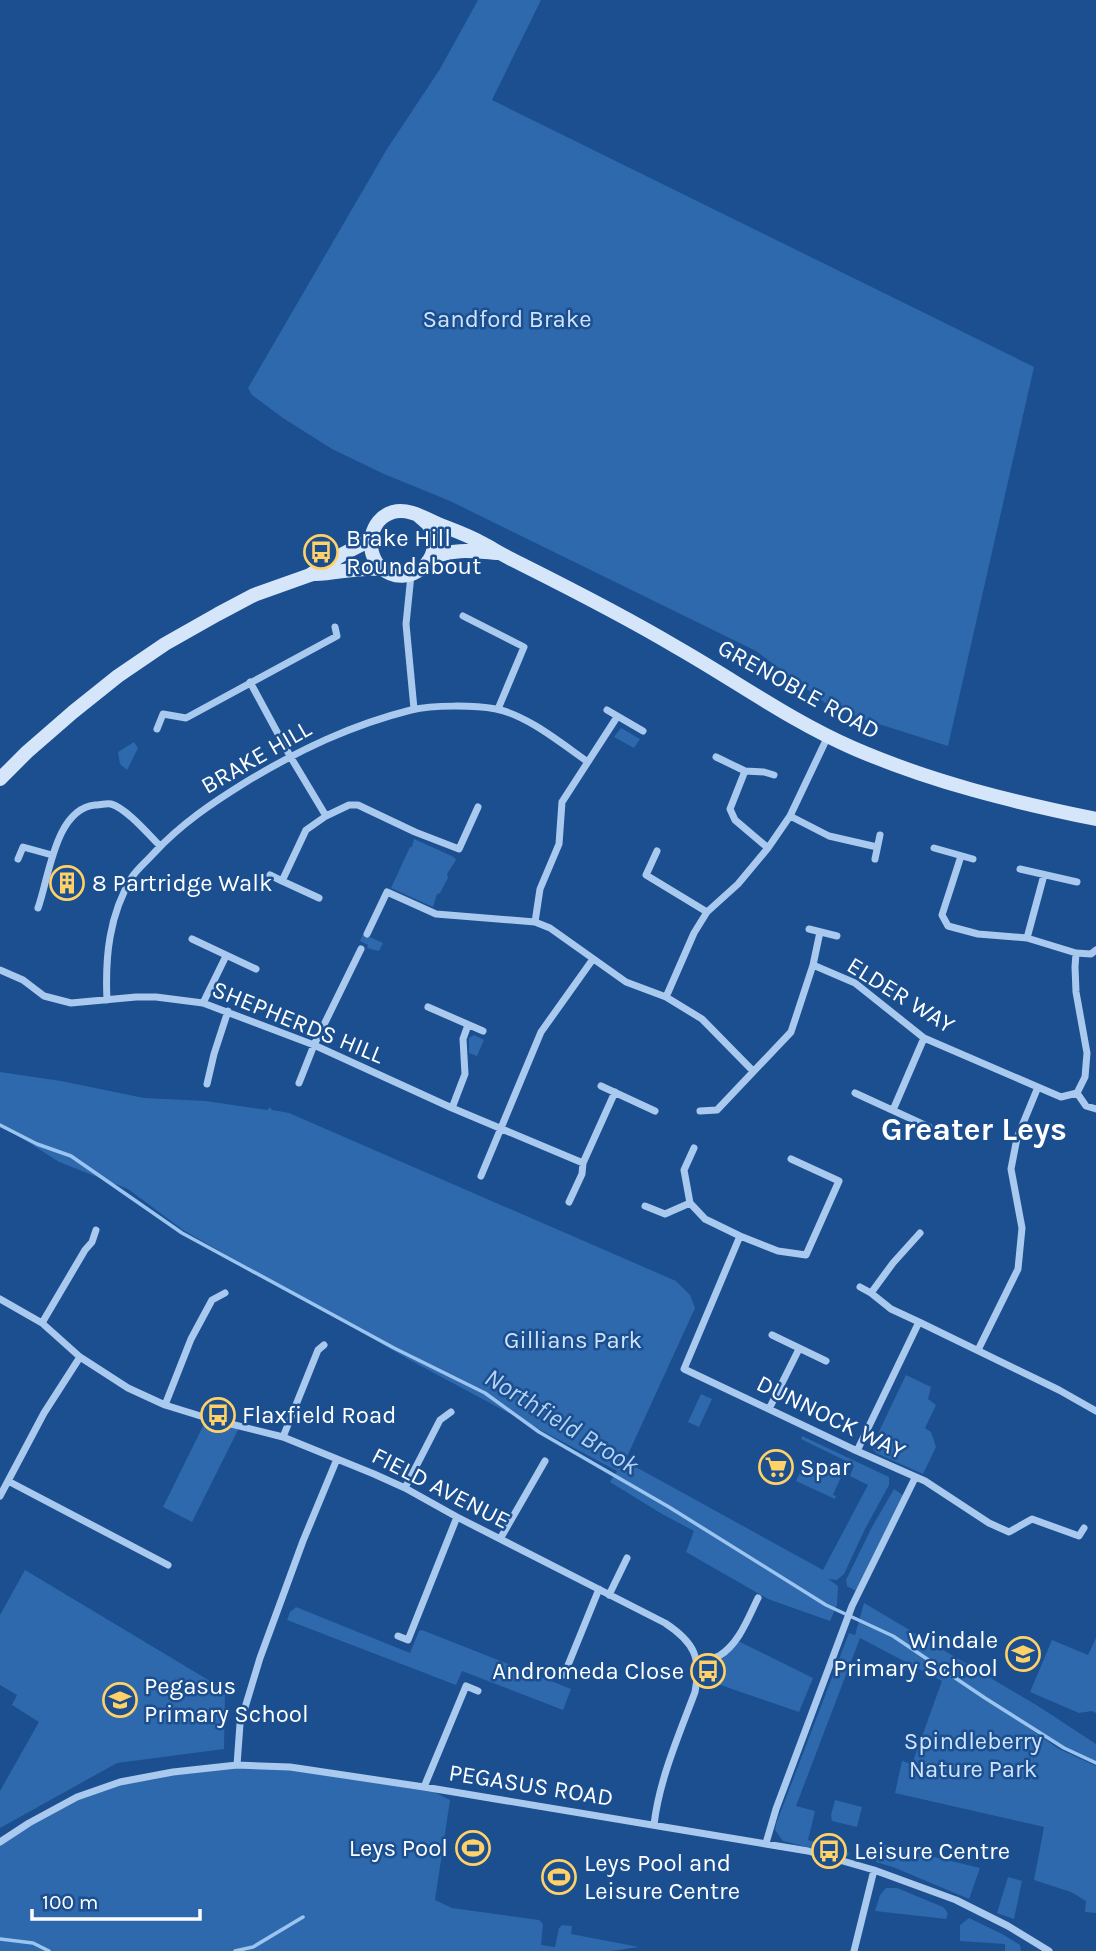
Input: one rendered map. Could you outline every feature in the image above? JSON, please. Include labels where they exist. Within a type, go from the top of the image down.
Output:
[{"type":"street","points":[[310,575],[356,568],[382,569],[397,575],[411,575],[425,566],[431,558],[435,544],[430,527],[419,516],[407,512],[393,512],[374,528],[370,540],[373,556],[382,569]]},
{"type":"street","name":"GRENOBLE ROAD","points":[[419,516],[481,542],[622,616],[828,736],[905,768],[958,786],[1096,819]]},
{"type":"street","points":[[0,779],[73,712],[118,676],[166,644],[254,596],[310,575],[370,540]]},
{"type":"street","name":"GRENOBLE ROAD","points":[[431,558],[464,550],[498,553]]},
{"type":"street","points":[[411,575],[406,624],[414,709]]},
{"type":"street","points":[[463,617],[524,647],[498,709]]},
{"type":"street","points":[[157,729],[163,715],[186,718],[337,636],[335,627]]},
{"type":"street","points":[[250,682],[326,816]]},
{"type":"street","name":"BRAKE HILL","points":[[107,1000],[108,947],[115,915],[133,876],[187,821],[290,756],[350,728],[414,709],[464,706],[498,709],[531,723],[588,762]]},
{"type":"street","points":[[607,710],[643,731]]},
{"type":"street","points":[[536,922],[540,889],[559,844],[562,802],[617,717]]},
{"type":"street","points":[[666,997],[694,933],[708,912],[738,884],[768,848],[790,816],[828,736]]},
{"type":"street","points":[[716,757],[745,771],[774,775]]},
{"type":"street","points":[[745,771],[730,809],[735,820],[768,848]]},
{"type":"street","points":[[38,908],[52,855],[68,820],[86,806],[110,804],[128,814],[160,846]]},
{"type":"street","points":[[282,881],[306,830],[349,805],[358,805],[459,849],[478,807]]},
{"type":"street","points":[[790,816],[829,836],[877,847]]},
{"type":"street","points":[[875,859],[880,835]]},
{"type":"street","points":[[18,859],[23,847],[52,855]]},
{"type":"street","points":[[934,848],[973,859]]},
{"type":"street","points":[[657,852],[646,875],[708,912]]},
{"type":"street","points":[[961,856],[942,915],[947,926],[978,934],[1027,938],[1076,953],[1091,954],[1096,950]]},
{"type":"street","points":[[1020,869],[1077,883]]},
{"type":"street","points":[[270,875],[318,898]]},
{"type":"street","points":[[1027,938],[1044,875]]},
{"type":"street","points":[[368,934],[387,892],[436,914],[536,922],[550,928],[626,982],[666,997],[702,1019],[753,1071]]},
{"type":"street","name":"ELDER WAY","points":[[809,929],[837,936]]},
{"type":"street","name":"ELDER WAY","points":[[820,932],[813,965],[855,983],[924,1038],[1061,1097],[1077,1093]]},
{"type":"street","points":[[191,939],[256,969]]},
{"type":"street","points":[[299,1083],[314,1045],[361,949]]},
{"type":"street","points":[[1076,953],[1076,992],[1087,1053],[1085,1077],[1077,1093],[1086,1106],[1096,1109]]},
{"type":"street","points":[[203,1003],[226,956]]},
{"type":"street","points":[[481,1176],[541,1032],[593,959]]},
{"type":"street","points":[[699,1111],[717,1111],[791,1032],[813,965]]},
{"type":"street","name":"SHEPHERDS HILL","points":[[0,970],[53,1000],[71,1003],[156,998],[203,1003],[314,1045],[452,1108],[583,1163]]},
{"type":"street","points":[[428,1007],[483,1031]]},
{"type":"street","points":[[208,1084],[214,1054],[228,1012]]},
{"type":"street","points":[[452,1108],[465,1074],[463,1039],[468,1025]]},
{"type":"street","points":[[893,1110],[924,1038]]},
{"type":"street","points":[[601,1086],[655,1111]]},
{"type":"street","points":[[978,1350],[1018,1269],[1022,1228],[1011,1169],[1017,1138],[1038,1087]]},
{"type":"street","points":[[569,1202],[582,1174],[583,1163],[615,1092]]},
{"type":"street","points":[[855,1093],[929,1127]]},
{"type":"street","points":[[694,1148],[684,1170],[690,1203],[705,1219],[778,1251],[806,1255],[839,1181],[791,1159]]},
{"type":"street","points":[[645,1206],[665,1214],[690,1203]]},
{"type":"street","points":[[42,1323],[92,1242],[96,1230]]},
{"type":"street","points":[[871,1293],[920,1233]]},
{"type":"street","name":"DUNNOCK WAY","points":[[740,1236],[684,1369],[925,1481],[989,1523],[1009,1532],[1032,1519],[1079,1536],[1084,1528]]},
{"type":"street","points":[[860,1287],[891,1309],[1059,1390],[1096,1411]]},
{"type":"street","points":[[165,1405],[196,1329],[212,1300],[225,1293]]},
{"type":"street","name":"FIELD AVENUE","points":[[0,1299],[42,1323],[80,1357],[128,1388],[165,1405],[283,1437],[405,1488],[665,1623],[681,1634],[693,1649],[697,1664]]},
{"type":"street","points":[[857,1451],[919,1322]]},
{"type":"street","points":[[772,1335],[826,1361]]},
{"type":"street","points":[[283,1437],[318,1350],[324,1345]]},
{"type":"street","points":[[769,1409],[799,1349]]},
{"type":"street","points":[[0,1496],[44,1413],[80,1357]]},
{"type":"street","points":[[405,1488],[440,1420],[451,1412]]},
{"type":"street","points":[[237,1765],[240,1724],[260,1658],[303,1541],[337,1459]]},
{"type":"street","points":[[500,1539],[545,1461]]},
{"type":"street","points":[[766,1843],[776,1809],[851,1609],[915,1478]]},
{"type":"street","points":[[8,1481],[168,1565]]},
{"type":"street","points":[[398,1636],[408,1640],[457,1517]]},
{"type":"street","points":[[610,1595],[627,1558]]},
{"type":"street","points":[[564,1675],[599,1589]]},
{"type":"street","points":[[654,1825],[662,1785],[695,1692],[697,1664],[718,1657],[729,1648],[758,1598]]},
{"type":"street","points":[[424,1787],[466,1686],[478,1691]]},
{"type":"street","name":"PEGASUS ROAD","points":[[0,1842],[77,1797],[120,1782],[173,1772],[237,1765],[290,1767],[808,1851],[874,1870],[956,1900],[1008,1926],[1049,1951]]},
{"type":"street","points":[[854,1951],[874,1870]]},
{"type":"street","points":[[1030,1951],[1035,1942]]},
{"type":"green space","name":"Sandford Brake","points":[[478,0],[541,0],[492,100],[1034,367],[948,746],[828,705],[756,651],[450,501],[332,449],[252,395],[248,388],[387,149],[440,69]]},
{"type":"green space","points":[[621,728],[640,739],[634,748],[614,737]]},
{"type":"green space","points":[[134,742],[138,748],[127,770],[120,764],[118,752]]},
{"type":"green space","points":[[414,839],[456,860],[440,893],[437,894],[433,907],[391,888]]},
{"type":"green space","points":[[363,934],[383,943],[379,951],[367,948],[368,945],[360,941]]},
{"type":"green space","points":[[474,1035],[484,1040],[477,1056],[469,1053],[469,1038]]},
{"type":"green space","name":"Gillians Park","points":[[0,1072],[144,1098],[206,1101],[267,1110],[270,1107],[676,1281],[690,1295],[695,1308],[625,1461],[823,1570],[868,1485],[850,1476],[854,1465],[801,1439],[802,1436],[889,1477],[889,1485],[844,1574],[837,1580],[828,1579],[838,1586],[837,1605],[830,1621],[768,1599],[686,1552],[694,1531],[610,1482],[617,1471],[408,1359],[183,1230],[128,1189],[59,1162],[0,1124]]},
{"type":"green space","points":[[906,1375],[931,1387],[928,1399],[936,1405],[925,1428],[931,1432],[936,1447],[923,1474],[876,1453],[873,1449]]},
{"type":"green space","points":[[701,1394],[712,1399],[699,1427],[688,1422]]},
{"type":"green space","points":[[207,1418],[240,1426],[192,1522],[163,1507]]},
{"type":"green space","points":[[807,1457],[841,1477],[833,1495],[836,1496],[835,1499],[796,1481]]},
{"type":"green space","points":[[894,1489],[904,1496],[856,1591],[847,1586],[846,1580]]},
{"type":"green space","name":"Pegasus Primary School","points":[[25,1570],[225,1690],[224,1749],[117,1763],[0,1828],[0,1791],[39,1722],[12,1705],[17,1695],[0,1685],[0,1615]]},
{"type":"green space","name":"Spindleberry Nature Park","points":[[864,1603],[1038,1706],[1096,1744],[1096,1763],[1064,1748],[1010,1715],[1059,1749],[1096,1766],[1096,1913],[1085,1912],[1086,1901],[1071,1892],[1034,1880],[1044,1827],[895,1793],[902,1761],[912,1764],[942,1681],[860,1638],[796,1806],[815,1811],[808,1840],[849,1853],[847,1857],[783,1841],[775,1830],[776,1824],[849,1633],[855,1635]]},
{"type":"green space","points":[[296,1607],[410,1653],[419,1631],[422,1630],[571,1689],[563,1710],[462,1671],[456,1685],[287,1620]]},
{"type":"green space","points":[[1096,1638],[1096,1713],[1079,1713],[1030,1692],[1052,1640],[1088,1655]]},
{"type":"green space","points":[[738,1641],[813,1678],[799,1712],[709,1681],[712,1670]]},
{"type":"green space","points":[[237,1765],[290,1767],[424,1787],[450,1800],[435,1900],[452,1908],[539,1920],[543,1924],[541,1945],[555,1947],[562,1925],[572,1926],[571,1934],[639,1947],[611,1951],[0,1951],[0,1842],[77,1797],[120,1782]]},
{"type":"green space","points":[[835,1800],[862,1807],[857,1827],[832,1821]]},
{"type":"green space","points":[[881,1844],[980,1868],[969,1899],[876,1862]]},
{"type":"green space","points":[[1008,1877],[1022,1881],[1014,1919],[997,1913]]},
{"type":"green space","points":[[886,1888],[897,1888],[943,1907],[947,1912],[946,1919],[875,1911],[880,1895]]},
{"type":"green space","points":[[969,1918],[1020,1945],[1021,1951],[1005,1951],[1005,1944],[960,1941],[960,1925]]},
{"type":"waterway","name":"Northfield Brook","points":[[0,1125],[37,1144],[71,1156],[182,1233],[394,1348],[485,1393],[539,1432],[669,1507],[826,1605],[893,1636],[1064,1748],[1096,1763]]},
{"type":"waterway","points":[[235,1951],[253,1947],[303,1917]]},
{"type":"waterway","points":[[0,1939],[33,1943],[49,1951]]},
{"type":"place","name":"Brake Hill Roundabout","points":[[321,552]]},
{"type":"place","name":"8 Partridge Walk","points":[[67,883]]},
{"type":"place","name":"Flaxfield Road","points":[[218,1415]]},
{"type":"place","name":"Spar","points":[[776,1467]]},
{"type":"place","name":"Windale Primary School","points":[[1023,1654]]},
{"type":"place","name":"Andromeda Close","points":[[708,1671]]},
{"type":"place","name":"Pegasus Primary School","points":[[120,1700]]},
{"type":"place","name":"Leys Pool","points":[[473,1848]]},
{"type":"place","name":"Leisure Centre","points":[[829,1851]]},
{"type":"place","name":"Leys Pool and Leisure Centre","points":[[559,1877]]},
{"type":"district","name":"Greater Leys","points":[[974,1129]]}]
